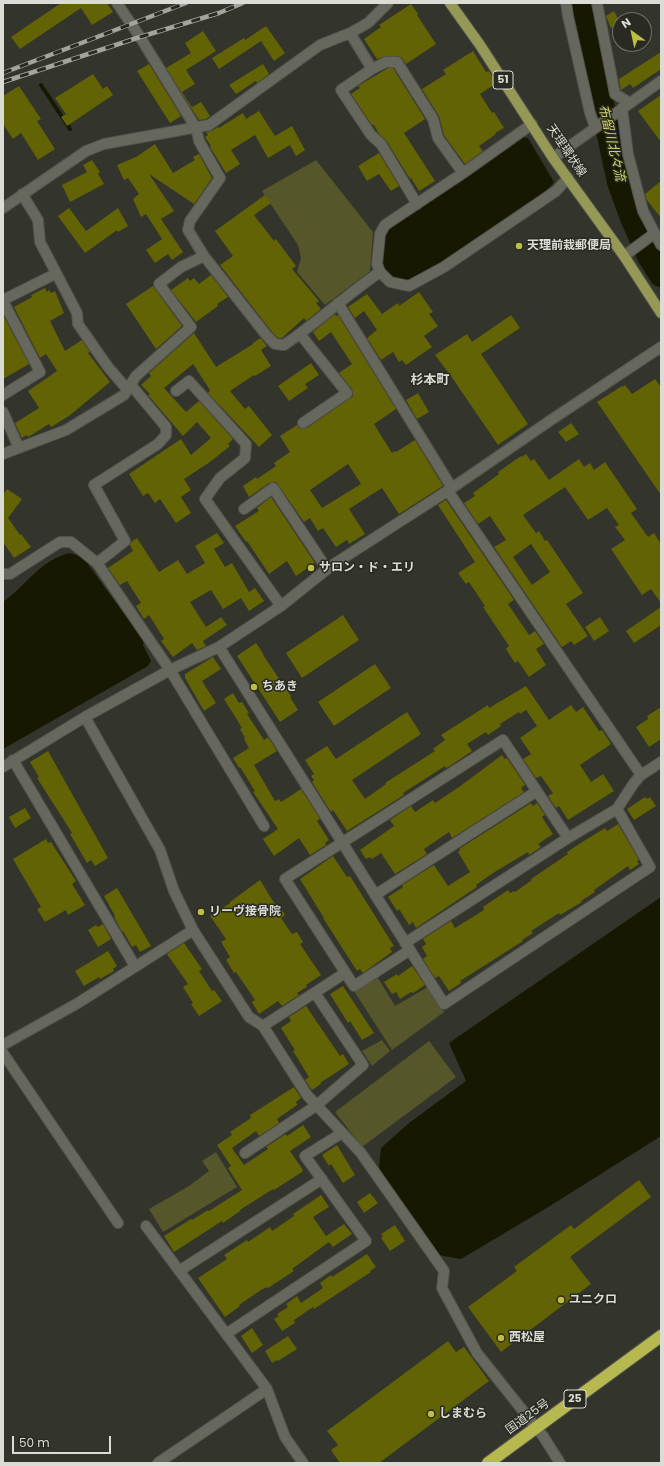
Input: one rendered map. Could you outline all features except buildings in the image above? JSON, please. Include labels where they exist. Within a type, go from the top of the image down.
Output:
[{"type":"highway","name":"国道25号","points":[[488,1463],[661,1336]]},
{"type":"main road","name":"天理環状線","points":[[450,3],[480,45],[553,158],[624,256],[661,313]]},
{"type":"street","points":[[117,3],[140,37],[196,128],[199,141],[220,178],[190,221],[188,230],[204,256],[267,336],[275,344],[284,345],[300,334],[356,288],[380,272]]},
{"type":"street","points":[[3,208],[86,151],[104,144],[208,125],[320,45],[350,33],[368,23],[388,3]]},
{"type":"street","points":[[566,3],[590,113],[595,127]]},
{"type":"street","points":[[597,3],[615,94],[624,107],[628,154],[643,211],[661,245]]},
{"type":"street","points":[[350,33],[372,69]]},
{"type":"street","points":[[417,204],[381,144],[371,135],[341,90],[372,69],[386,62],[397,62],[433,119],[438,138],[463,173]]},
{"type":"street","points":[[553,158],[661,81]]},
{"type":"street","points":[[532,124],[463,173],[385,225],[380,234],[377,264],[380,272],[390,282],[409,286],[444,267],[519,217],[556,191],[568,178]]},
{"type":"street","points":[[22,194],[38,220],[40,242],[55,274],[77,313],[78,324],[108,368],[129,387],[166,428],[166,435],[158,444],[94,485],[125,541],[97,563]]},
{"type":"street","points":[[624,256],[655,233]]},
{"type":"street","points":[[3,454],[66,430],[124,395],[136,376],[191,327],[159,284],[181,268],[204,256]]},
{"type":"street","points":[[3,395],[40,372],[3,300],[55,274]]},
{"type":"street","points":[[338,303],[450,489],[642,775]]},
{"type":"street","points":[[300,334],[347,393],[303,423]]},
{"type":"street","points":[[3,767],[85,717],[170,670],[219,646],[281,606],[327,569],[450,489],[661,347]]},
{"type":"street","points":[[176,391],[189,382],[246,444],[245,458],[220,478],[205,498],[281,606]]},
{"type":"street","points":[[3,412],[19,448]]},
{"type":"street","points":[[244,509],[273,488],[327,569]]},
{"type":"street","points":[[3,574],[10,574],[60,542],[71,542],[97,563],[170,670],[264,826]]},
{"type":"street","points":[[219,646],[444,1004],[650,867],[617,809]]},
{"type":"street","points":[[85,717],[160,850],[174,891],[193,930],[249,1017],[263,1026],[307,1095],[361,1153],[444,1272],[442,1288],[477,1353],[536,1428],[560,1463]]},
{"type":"street","points":[[568,838],[503,740],[285,879],[354,986],[408,947],[568,838],[617,809],[634,783],[642,775],[661,762]]},
{"type":"street","points":[[13,760],[132,961]]},
{"type":"street","points":[[375,895],[537,791]]},
{"type":"street","points":[[3,1045],[78,1003],[193,930]]},
{"type":"street","points":[[263,1026],[345,973]]},
{"type":"street","points":[[245,1153],[317,1105],[363,1065],[315,993]]},
{"type":"street","points":[[3,1053],[118,1223]]},
{"type":"street","points":[[226,1334],[366,1241],[305,1156],[342,1133]]},
{"type":"street","points":[[180,1271],[322,1179]]},
{"type":"street","points":[[146,1226],[267,1389],[285,1437],[303,1463]]},
{"type":"street","points":[[158,1463],[267,1389]]},
{"type":"green space","points":[[316,160],[373,232],[370,271],[325,305],[297,272],[301,258],[298,245],[262,191]]},
{"type":"green space","points":[[378,978],[395,1006],[428,987],[444,1012],[392,1050],[354,991]]},
{"type":"green space","points":[[382,1040],[390,1051],[372,1066],[362,1051]]},
{"type":"green space","points":[[429,1041],[456,1077],[362,1147],[335,1112]]},
{"type":"green space","points":[[216,1152],[237,1187],[163,1232],[149,1209],[189,1186],[209,1171],[202,1161]]},
{"type":"shaded area","points":[[522,137],[528,138],[554,182],[539,199],[444,262],[408,280],[392,278],[383,267],[383,243],[386,233],[390,228],[395,223]]},
{"type":"shaded area","points":[[69,553],[80,556],[87,563],[144,641],[143,645],[151,661],[148,666],[3,749],[3,602],[49,562]]},
{"type":"shaded area","points":[[661,897],[661,1136],[550,1206],[461,1259],[438,1255],[379,1168],[381,1148],[409,1123],[466,1081],[449,1043]]},
{"type":"waterway","name":"布留川北々流","points":[[583,3],[585,25],[619,182],[632,218],[649,256],[661,275]]},
{"type":"waterway","points":[[41,85],[70,129]]},
{"type":"railway","points":[[3,73],[186,3]]},
{"type":"railway","points":[[3,82],[219,13],[243,3]]},
{"type":"place","name":"天理前栽郵便局","points":[[519,246]]},
{"type":"place","name":"サロン・ド・エリ","points":[[311,568]]},
{"type":"place","name":"ちあき","points":[[254,687]]},
{"type":"place","name":"リーヴ接骨院","points":[[201,912]]},
{"type":"place","name":"ユニクロ","points":[[561,1300]]},
{"type":"place","name":"西松屋","points":[[501,1338]]},
{"type":"place","name":"しまむら","points":[[431,1414]]},
{"type":"district","name":"杉本町","points":[[430,381]]}]
